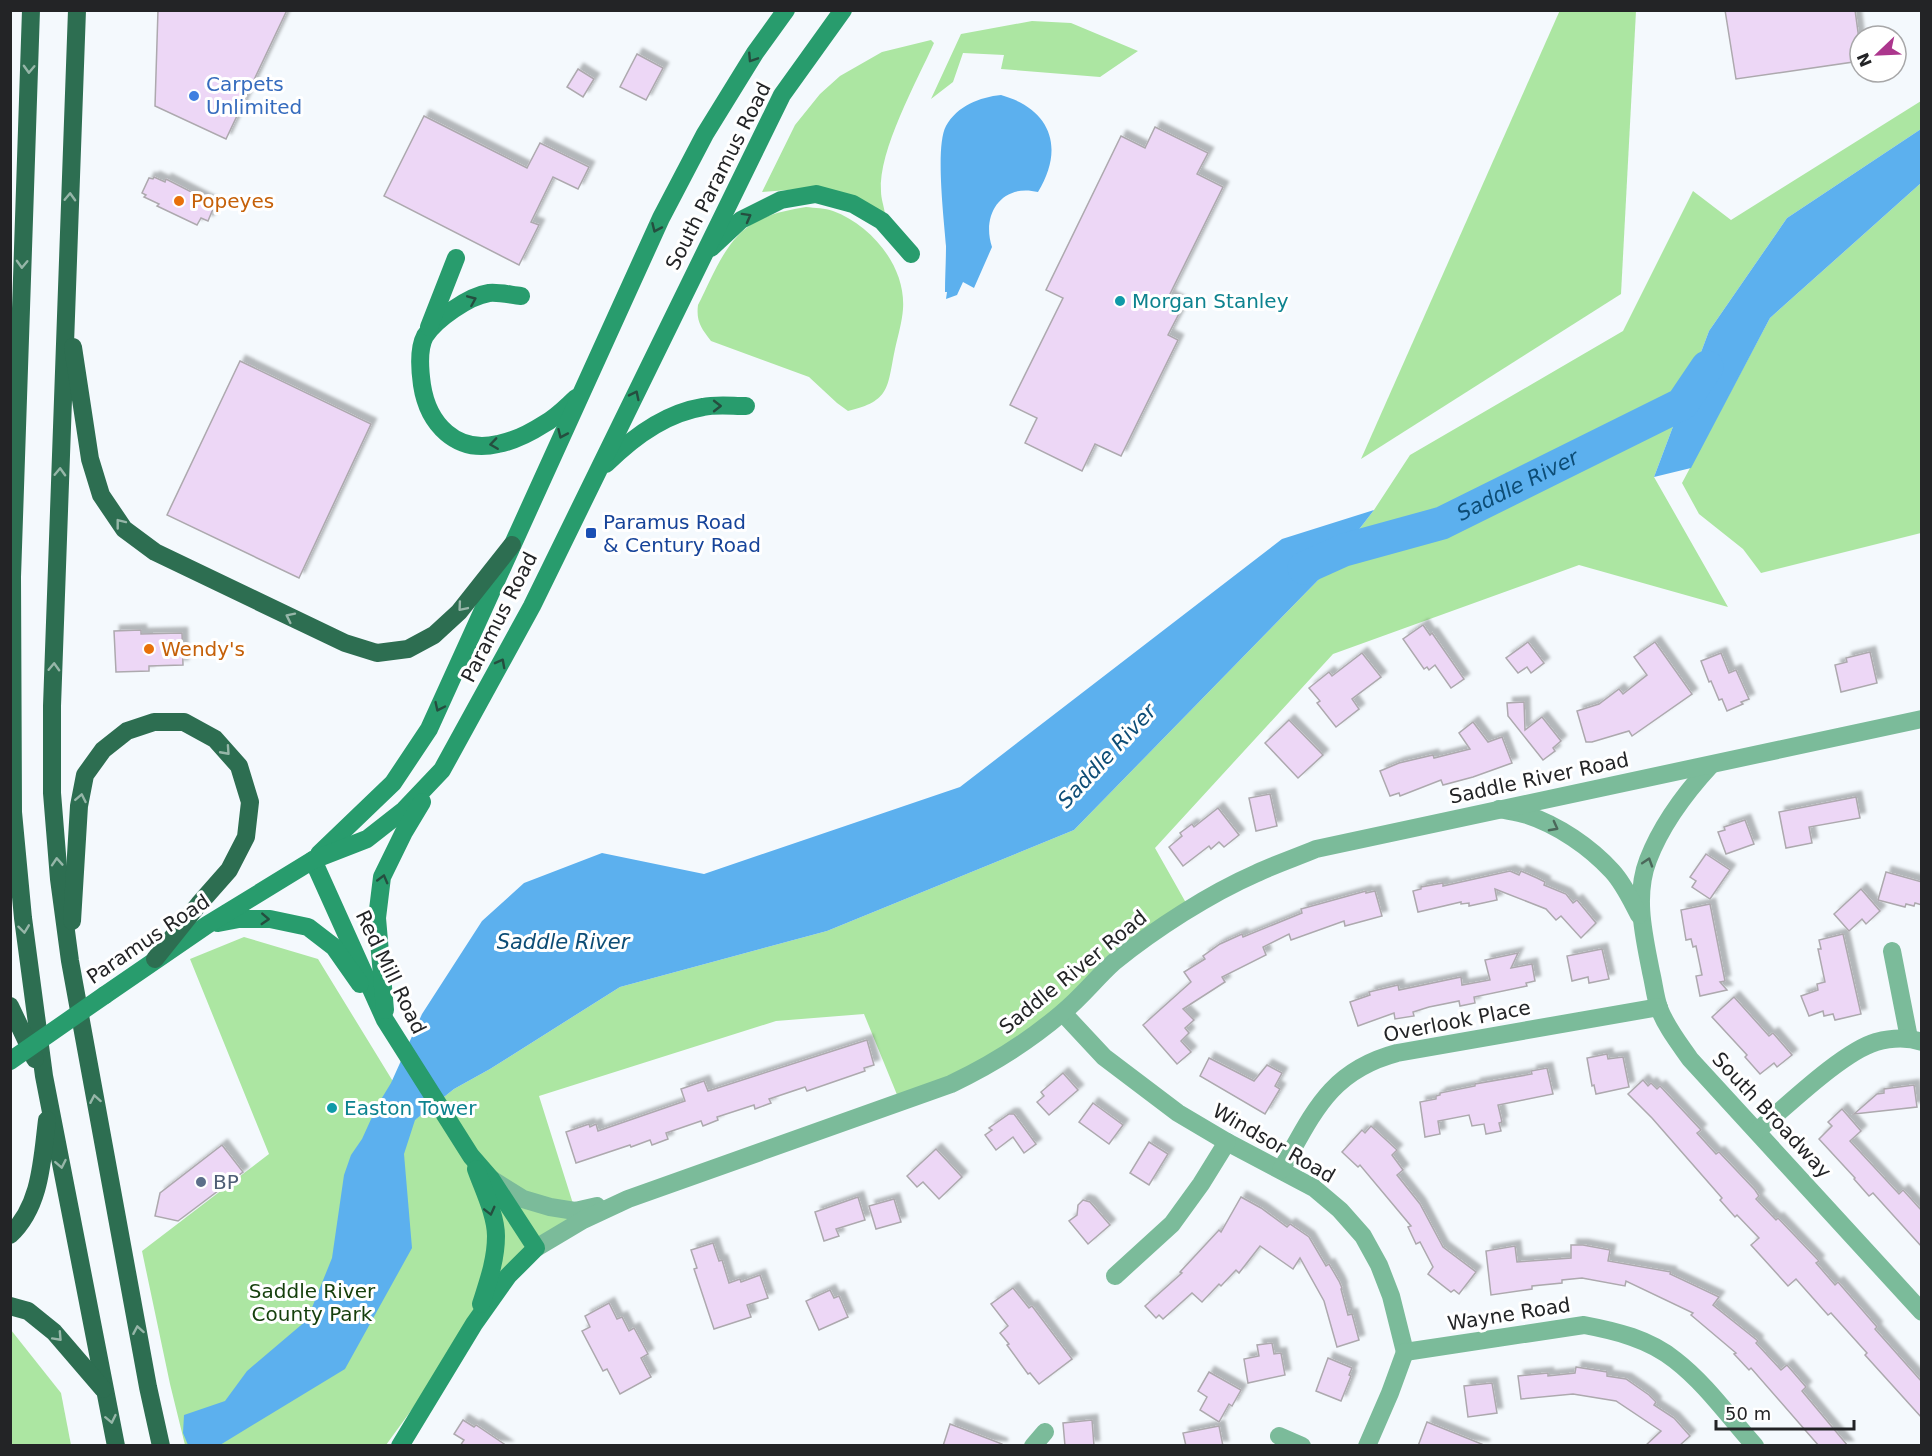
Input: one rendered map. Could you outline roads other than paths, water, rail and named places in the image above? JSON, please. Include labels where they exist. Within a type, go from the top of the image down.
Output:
[{"type":"highway","points":[[31,10],[11,581],[13,812],[23,918],[49,1107],[116,1446]]},
{"type":"highway","points":[[77,10],[52,694],[52,793],[59,879],[70,961],[148,1387],[161,1446]]},
{"type":"highway","points":[[66,297],[90,459],[101,495],[124,529],[155,552],[345,643],[377,653],[408,649],[434,635],[459,612],[512,545]]},
{"type":"highway","points":[[70,961],[79,806],[86,775],[103,750],[127,731],[154,722],[184,722],[215,739],[239,766],[250,802],[246,837],[229,870],[155,959]]},
{"type":"highway","points":[[10,1006],[44,1076]]},
{"type":"highway","points":[[10,1235],[22,1225],[38,1187],[49,1107]]},
{"type":"highway","points":[[10,1306],[28,1311],[54,1332],[105,1392]]},
{"type":"highway","points":[[148,1387],[168,1446]]},
{"type":"main road","name":"South Paramus Road","points":[[617,315],[661,218],[705,134],[754,53],[786,10]]},
{"type":"main road","name":"South Paramus Road","points":[[663,338],[782,95],[843,10]]},
{"type":"main road","points":[[703,255],[741,220],[781,200],[816,194],[853,204],[882,221],[910,254]]},
{"type":"main road","points":[[456,258],[424,337],[419,365],[423,390],[431,416],[447,434],[460,442],[497,445],[546,423],[580,395]]},
{"type":"main road","points":[[424,337],[443,317],[466,301],[488,293],[521,296]]},
{"type":"main road","name":"Paramus Road","points":[[313,860],[393,783],[429,729],[617,315]]},
{"type":"main road","name":"Paramus Road","points":[[10,1061],[207,925],[313,860],[367,839],[404,810],[442,770],[532,606],[663,338]]},
{"type":"main road","points":[[596,474],[625,446],[670,417],[704,406],[746,406]]},
{"type":"main road","points":[[385,1020],[377,918],[382,877],[404,832],[442,770]]},
{"type":"main road","name":"Red Mill Road","points":[[313,860],[385,1020],[471,1156],[491,1179],[536,1248]]},
{"type":"main road","points":[[207,925],[239,919],[270,919],[308,927],[334,947],[385,1020]]},
{"type":"main road","points":[[471,1156],[489,1204],[496,1235],[493,1265],[474,1324]]},
{"type":"main road","name":"Saddle River Road","points":[[400,1445],[474,1324],[508,1276],[536,1248]]},
{"type":"street","name":"Saddle River Road","points":[[536,1248],[583,1220],[628,1199],[951,1084],[983,1069],[1009,1053],[1063,1012],[1114,963],[1152,934],[1213,895],[1256,873],[1316,849],[1922,719]]},
{"type":"street","name":"South Broadway","points":[[1711,765],[1693,785],[1659,836],[1647,861],[1641,919],[1659,1007],[1669,1028],[1690,1059],[1922,1312]]},
{"type":"street","name":"South Broadway","points":[[1499,809],[1527,815],[1574,839],[1613,872],[1629,894],[1641,919]]},
{"type":"street","points":[[1757,1131],[1832,1068],[1855,1053],[1875,1043],[1915,1040],[1892,951]]},
{"type":"street","name":"Overlook Place","points":[[1281,1170],[1325,1096],[1342,1078],[1362,1065],[1397,1053],[1659,1007]]},
{"type":"street","name":"Windsor Road","points":[[1063,1012],[1104,1057],[1178,1113],[1314,1188],[1340,1210],[1363,1236],[1379,1265],[1391,1296],[1405,1352]]},
{"type":"street","points":[[1115,1276],[1172,1224],[1201,1184],[1227,1142]]},
{"type":"street","points":[[491,1179],[524,1199],[550,1207],[575,1210],[628,1199]]},
{"type":"street","name":"Wayne Road","points":[[1405,1352],[1584,1325],[1606,1329],[1631,1336],[1674,1358],[1692,1373],[1752,1444]]},
{"type":"street","points":[[1367,1446],[1405,1352]]},
{"type":"street","points":[[1279,1436],[1302,1446]]},
{"type":"water","points":[[1001,95],[1018,101],[1042,120],[1048,132],[1051,160],[1038,192],[1025,190],[1014,192],[997,204],[989,223],[992,247],[974,288],[963,282],[957,295],[946,299],[946,246],[941,166],[943,136],[951,119],[963,108],[977,100]]},
{"type":"water","points":[[1921,129],[1921,183],[1770,318],[1691,468],[1654,477],[1709,331],[1787,218]]},
{"type":"water","name":"Saddle River","points":[[1374,510],[1327,571],[1074,830],[827,931],[620,987],[490,1069],[454,1089],[415,1120],[404,1154],[412,1248],[345,1369],[220,1445],[188,1445],[183,1433],[184,1415],[225,1401],[247,1371],[307,1320],[332,1258],[344,1175],[351,1155],[362,1139],[377,1106],[391,1083],[422,1014],[482,921],[524,883],[602,853],[704,874],[960,787],[1282,539]]},
{"type":"waterway","name":"Saddle River","points":[[1304,568],[1344,550],[1442,523],[1682,404],[1707,367]]},
{"type":"place","name":"Carpets Unlimited","points":[[194,96]]},
{"type":"place","name":"Popeyes","points":[[179,201]]},
{"type":"place","name":"Morgan Stanley","points":[[1120,301]]},
{"type":"place","name":"Paramus Road & Century Road","points":[[591,533]]},
{"type":"place","name":"Wendy's","points":[[149,649]]},
{"type":"place","name":"Easton Tower","points":[[332,1108]]},
{"type":"place","name":"BP","points":[[201,1182]]},
{"type":"park label","name":"Saddle River County Park","points":[[312,1302]]}]
